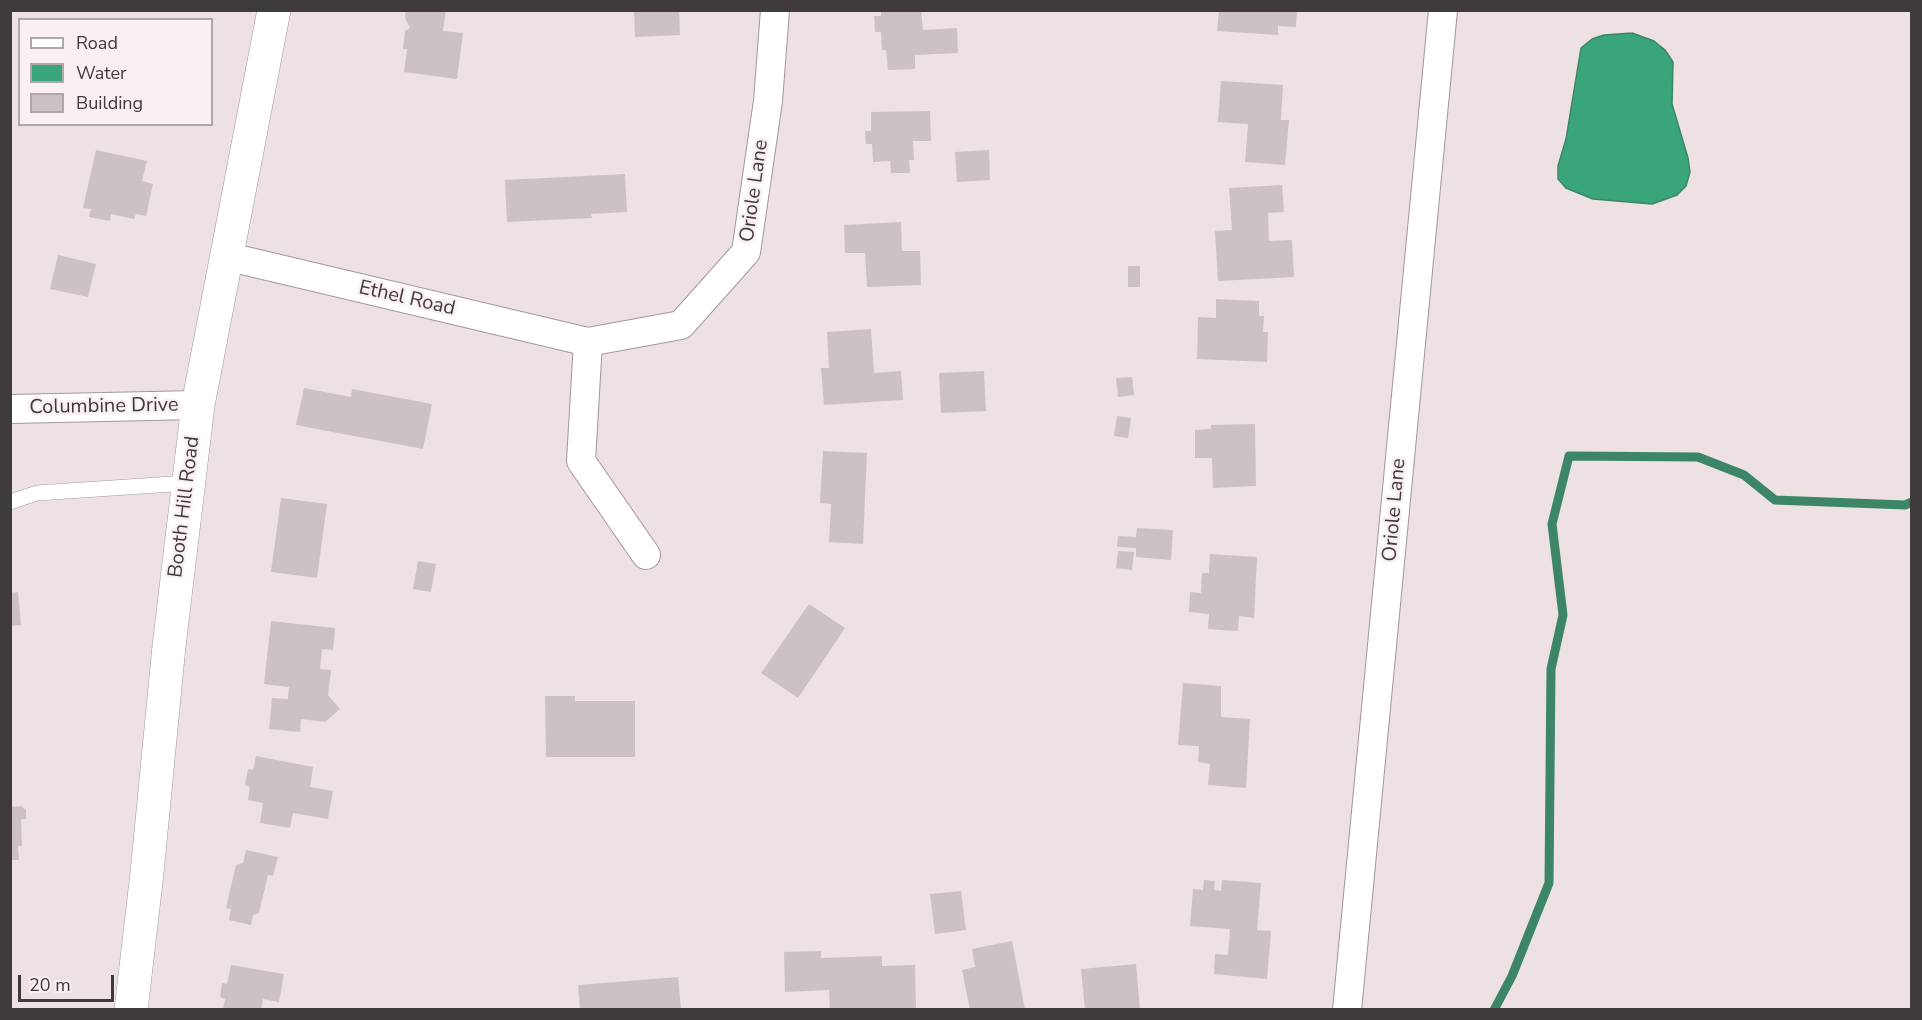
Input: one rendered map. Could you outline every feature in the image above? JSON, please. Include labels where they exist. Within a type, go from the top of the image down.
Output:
[{"type":"street","name":"Booth Hill Road","points":[[131,1010],[198,405],[274,10]]},
{"type":"street","name":"Oriole Lane","points":[[588,342],[681,325],[746,252],[768,101],[775,10]]},
{"type":"street","name":"Oriole Lane","points":[[1347,1010],[1443,10]]},
{"type":"street","name":"Ethel Road","points":[[225,256],[588,342]]},
{"type":"street","points":[[588,342],[581,461],[646,555]]},
{"type":"street","name":"Columbine Drive","points":[[10,409],[198,405]]},
{"type":"lane","points":[[10,502],[37,493],[188,483]]},
{"type":"water","points":[[1632,33],[1654,41],[1665,50],[1673,62],[1672,104],[1690,172],[1686,186],[1677,195],[1652,204],[1593,199],[1566,188],[1558,179],[1558,166],[1566,139],[1581,48],[1592,39],[1604,35]]},
{"type":"building","points":[[406,10],[446,10],[443,31],[463,33],[457,79],[404,72],[407,49],[403,49],[405,31],[410,28],[405,18]]},
{"type":"building","points":[[634,10],[679,10],[680,35],[635,37]]},
{"type":"building","points":[[881,10],[921,10],[923,30],[957,28],[958,53],[915,55],[915,69],[888,70],[886,50],[882,50],[881,32],[875,32],[874,16],[881,16]]},
{"type":"building","points":[[1219,10],[1297,10],[1296,27],[1278,26],[1278,35],[1217,31]]},
{"type":"building","points":[[1221,81],[1283,85],[1281,120],[1289,120],[1285,165],[1245,162],[1248,124],[1218,122]]},
{"type":"building","points":[[930,111],[931,141],[913,141],[914,160],[909,160],[910,173],[891,173],[890,161],[873,162],[872,144],[866,144],[865,131],[871,131],[871,112]]},
{"type":"building","points":[[96,150],[147,161],[142,181],[153,184],[146,216],[136,214],[134,219],[111,214],[110,221],[89,217],[91,209],[83,208]]},
{"type":"building","points":[[989,150],[990,180],[957,182],[955,152]]},
{"type":"building","points":[[625,174],[627,212],[591,214],[592,218],[507,222],[505,180]]},
{"type":"building","points":[[1282,185],[1284,212],[1268,213],[1269,241],[1292,240],[1294,277],[1218,281],[1215,231],[1232,230],[1229,188]]},
{"type":"building","points":[[901,222],[902,251],[920,251],[921,285],[867,287],[865,253],[845,253],[844,225]]},
{"type":"building","points":[[58,255],[96,264],[88,297],[50,289]]},
{"type":"building","points":[[1128,266],[1140,266],[1140,287],[1128,287]]},
{"type":"building","points":[[1216,299],[1259,301],[1259,316],[1264,316],[1263,332],[1268,332],[1267,362],[1197,359],[1198,317],[1216,318]]},
{"type":"building","points":[[871,329],[874,373],[901,371],[903,400],[824,405],[821,368],[829,368],[827,332]]},
{"type":"building","points":[[984,371],[986,411],[941,413],[939,373]]},
{"type":"building","points":[[1132,377],[1134,395],[1118,397],[1116,378]]},
{"type":"building","points":[[304,388],[351,397],[352,389],[432,404],[423,449],[296,425]]},
{"type":"building","points":[[1117,416],[1131,418],[1128,438],[1114,436]]},
{"type":"building","points":[[1255,424],[1256,486],[1213,488],[1212,458],[1195,458],[1195,430],[1211,429],[1211,425]]},
{"type":"building","points":[[823,451],[867,453],[863,544],[829,542],[831,504],[820,503]]},
{"type":"building","points":[[281,498],[327,504],[317,578],[271,572]]},
{"type":"building","points":[[1137,528],[1173,530],[1171,560],[1136,557],[1136,548],[1117,547],[1118,536],[1136,537]]},
{"type":"building","points":[[1118,551],[1134,552],[1132,570],[1116,568]]},
{"type":"building","points":[[1210,554],[1257,557],[1254,618],[1239,616],[1238,631],[1208,629],[1209,614],[1189,612],[1190,592],[1201,593],[1202,573],[1209,573]]},
{"type":"building","points":[[418,561],[436,564],[431,592],[413,589]]},
{"type":"building","points":[[18,592],[21,625],[10,626],[10,593]]},
{"type":"building","points":[[809,604],[845,628],[798,698],[761,673]]},
{"type":"building","points":[[271,621],[335,628],[333,650],[322,649],[320,669],[331,670],[328,695],[340,709],[325,722],[301,719],[300,732],[269,729],[272,698],[288,699],[289,687],[264,684]]},
{"type":"building","points":[[1183,683],[1221,686],[1221,717],[1250,719],[1246,788],[1208,785],[1210,764],[1198,762],[1199,746],[1178,745]]},
{"type":"building","points":[[545,696],[575,696],[575,701],[635,701],[635,757],[546,757]]},
{"type":"building","points":[[256,756],[313,767],[310,787],[333,791],[328,819],[293,813],[290,828],[260,823],[263,803],[248,800],[250,787],[245,785],[248,769],[253,770]]},
{"type":"building","points":[[21,806],[26,810],[26,819],[21,819],[22,846],[18,846],[19,860],[10,860],[10,807]]},
{"type":"building","points":[[246,850],[278,857],[273,876],[268,875],[259,913],[253,915],[251,925],[229,920],[231,909],[226,908],[236,865],[243,863]]},
{"type":"building","points":[[1204,880],[1215,881],[1214,890],[1221,891],[1222,880],[1261,883],[1257,930],[1271,931],[1267,979],[1214,974],[1215,954],[1228,955],[1230,929],[1190,926],[1193,889],[1203,890]]},
{"type":"building","points":[[961,891],[966,930],[935,934],[930,894]]},
{"type":"building","points":[[1012,941],[1025,1010],[970,1010],[962,970],[975,967],[972,949]]},
{"type":"building","points":[[821,951],[821,958],[882,956],[882,966],[915,965],[916,1010],[830,1010],[829,990],[785,992],[784,952]]},
{"type":"building","points":[[1136,964],[1140,1010],[1085,1010],[1081,969]]},
{"type":"building","points":[[231,965],[284,974],[279,1002],[263,999],[261,1010],[223,1010],[225,999],[220,997],[222,983],[227,984]]},
{"type":"building","points":[[678,977],[681,1010],[580,1010],[578,985]]},
{"type":"waterway","points":[[1494,1010],[1512,976],[1549,883],[1551,669],[1563,615],[1552,524],[1569,456],[1698,457],[1744,475],[1775,500],[1905,505],[1912,502]]}]
